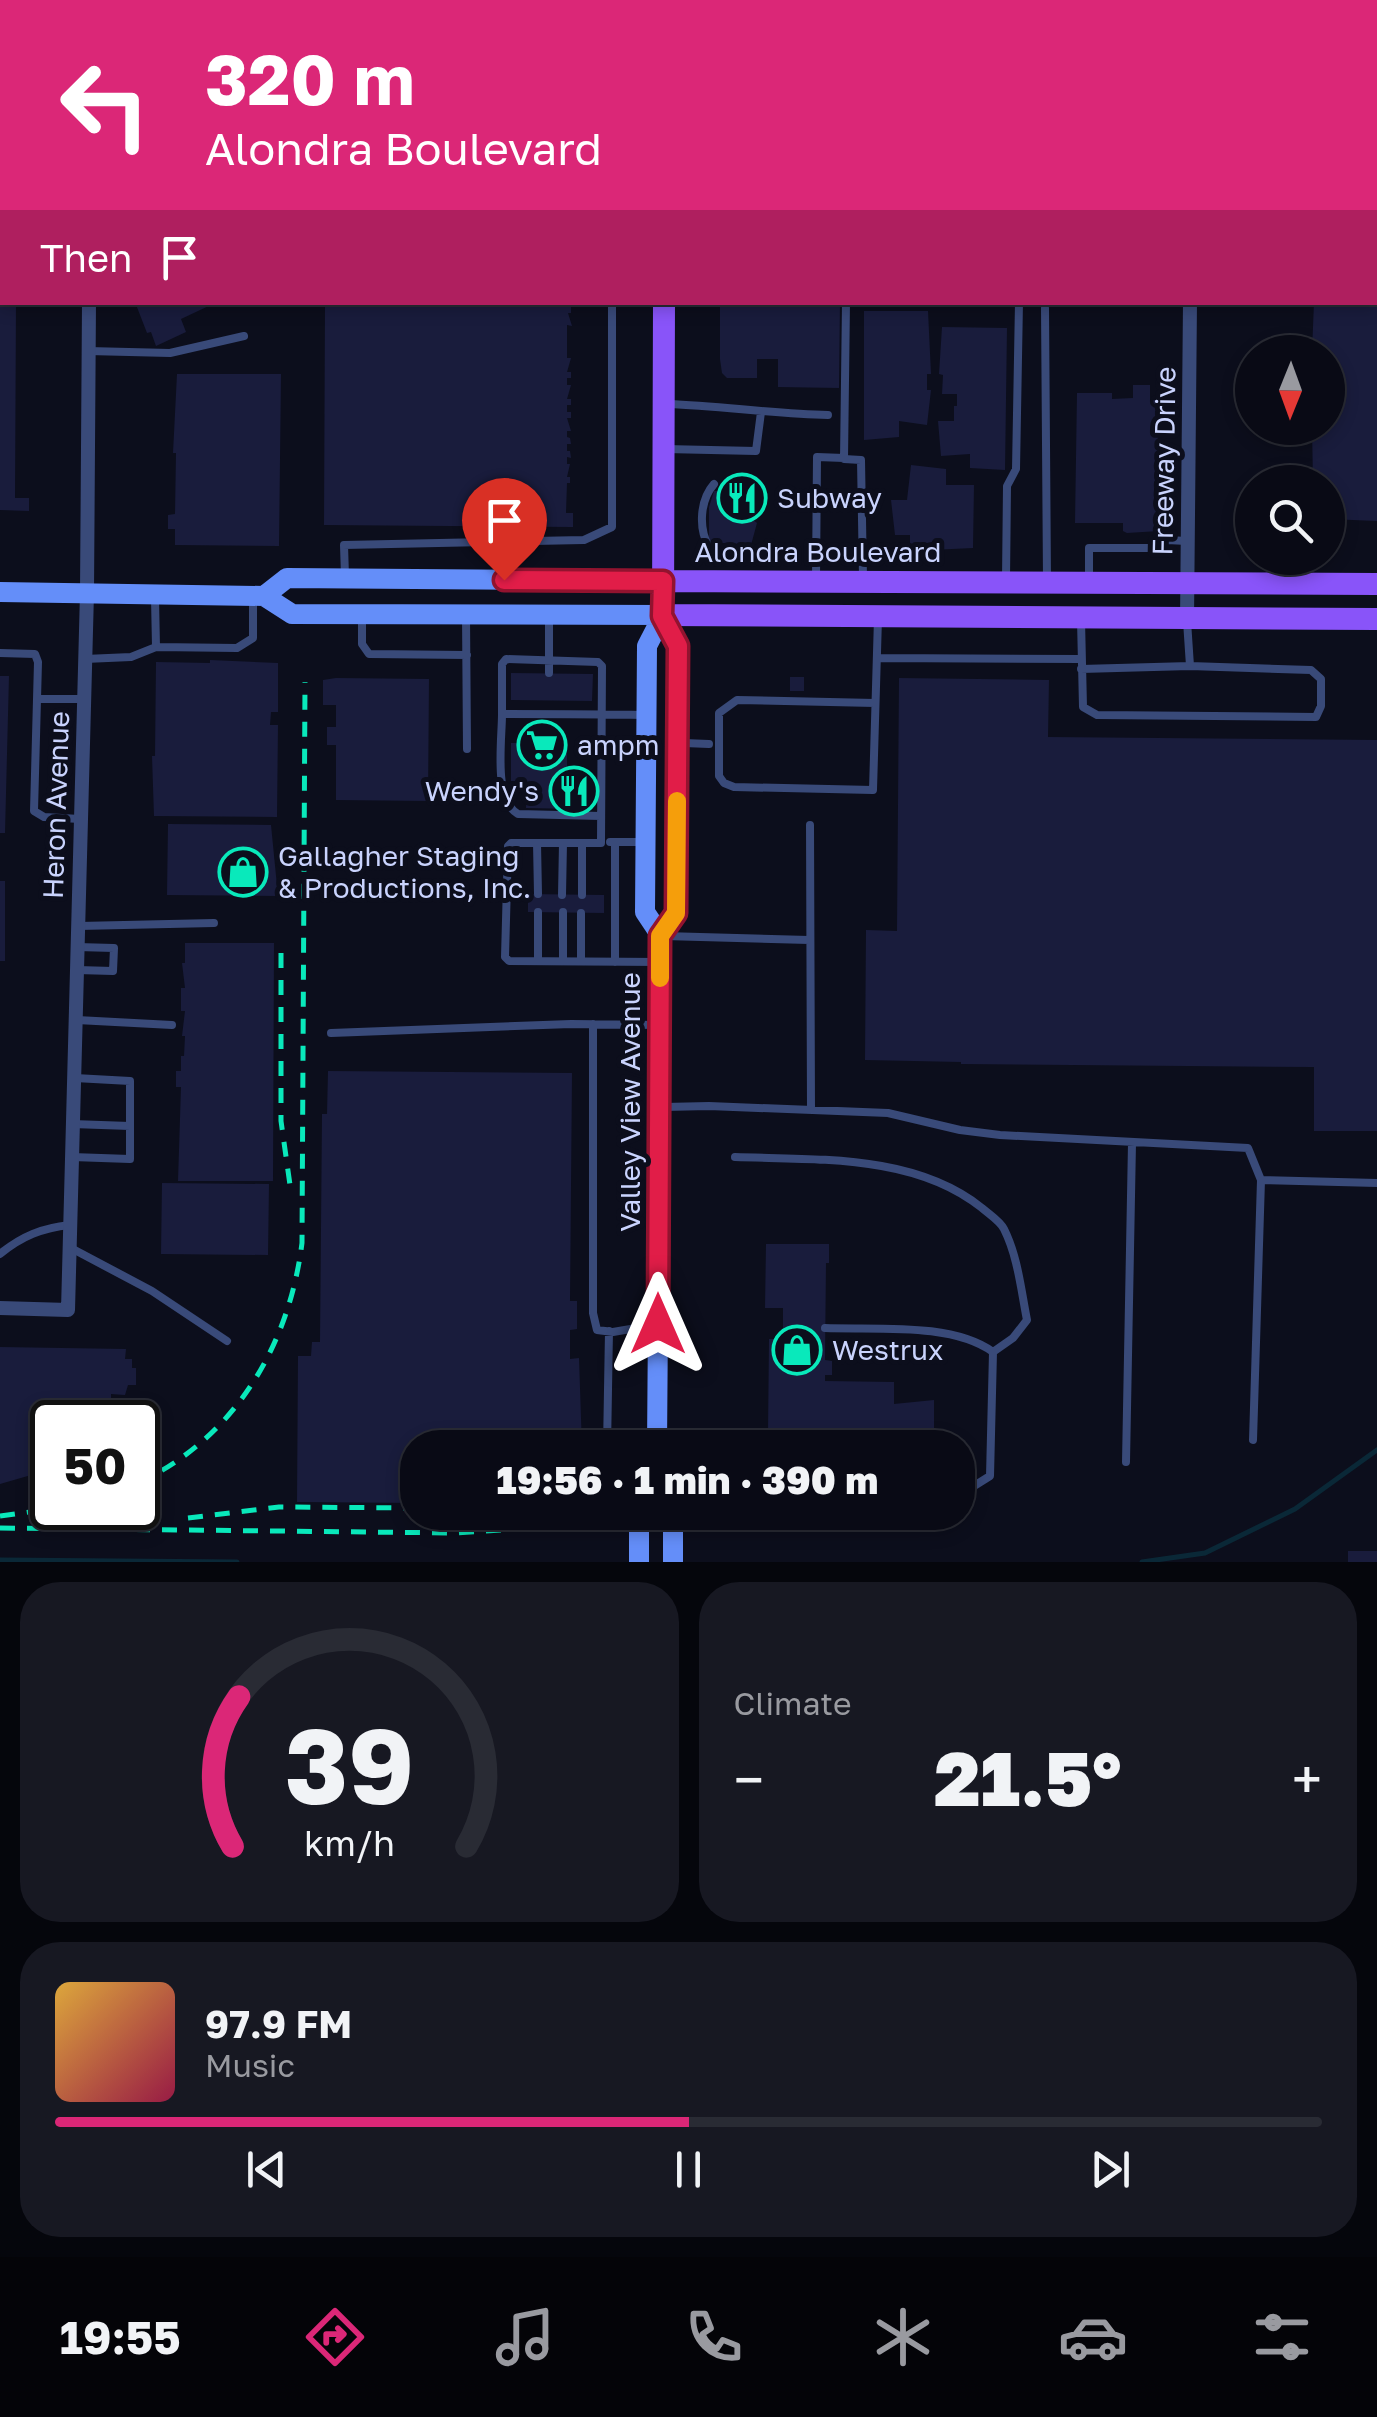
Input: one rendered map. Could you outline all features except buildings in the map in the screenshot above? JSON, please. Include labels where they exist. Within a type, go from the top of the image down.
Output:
[{"type":"main road","name":"Valley View Avenue","points":[[657,1430],[660,936],[646,912],[646,715],[647,646],[662,616],[664,305]]},
{"type":"main road","name":"Alondra Boulevard","points":[[258,596],[287,578],[1377,584]]},
{"type":"main road","name":"Alondra Boulevard","points":[[0,592],[258,596],[292,614],[1377,620]]},
{"type":"main road","name":"Valley View Avenue","points":[[660,936],[676,913],[678,735],[678,646],[662,616]]},
{"type":"main road","points":[[639,1530],[639,1558]]},
{"type":"main road","points":[[673,1530],[673,1558]]},
{"type":"street","name":"Heron Avenue","points":[[0,1308],[68,1310],[87,594],[88,305]]},
{"type":"street","name":"Freeway Drive","points":[[1187,621],[1190,305]]},
{"type":"lane","points":[[345,579],[344,545],[584,540],[612,527],[612,305]]},
{"type":"lane","points":[[844,458],[846,305]]},
{"type":"lane","points":[[1006,584],[1007,486],[1016,469],[1018,305]]},
{"type":"lane","points":[[1045,308],[1047,584]]},
{"type":"lane","points":[[88,351],[170,353],[244,336]]},
{"type":"lane","points":[[664,404],[828,414]]},
{"type":"lane","points":[[663,449],[756,451],[761,412]]},
{"type":"lane","points":[[816,582],[817,457],[861,460],[863,583]]},
{"type":"lane","points":[[714,484],[706,493],[703,506],[703,536],[708,546],[720,550],[769,550]]},
{"type":"lane","points":[[1089,584],[1089,548],[1150,548],[1167,540],[1188,541]]},
{"type":"lane","points":[[155,594],[156,646]]},
{"type":"lane","points":[[85,659],[131,657],[156,646],[237,648],[253,638],[258,596]]},
{"type":"lane","points":[[362,615],[362,644],[369,654],[468,655]]},
{"type":"lane","points":[[466,615],[467,750]]},
{"type":"lane","points":[[548,615],[549,674]]},
{"type":"lane","points":[[875,703],[736,700],[719,713],[719,776],[734,787],[872,790],[878,618]]},
{"type":"lane","points":[[1080,620],[1081,670],[1083,707],[1097,714],[1319,714],[1320,679],[1311,670],[1190,666],[1081,670]]},
{"type":"lane","points":[[1187,621],[1190,666]]},
{"type":"lane","points":[[0,653],[34,654],[38,662],[34,811],[44,817],[81,820]]},
{"type":"lane","points":[[876,658],[1081,659]]},
{"type":"lane","points":[[601,816],[518,814],[508,808],[502,794],[502,664],[506,660],[598,662],[602,666],[601,843]]},
{"type":"lane","points":[[528,660],[528,673]]},
{"type":"lane","points":[[570,661],[570,674]]},
{"type":"lane","points":[[37,699],[84,699]]},
{"type":"lane","points":[[528,700],[528,714]]},
{"type":"lane","points":[[548,714],[549,700]]},
{"type":"lane","points":[[570,701],[570,714]]},
{"type":"lane","points":[[502,714],[646,715]]},
{"type":"lane","points":[[684,743],[708,744]]},
{"type":"lane","points":[[810,825],[811,1110]]},
{"type":"lane","points":[[646,842],[511,842],[506,957],[510,961],[660,962]]},
{"type":"lane","points":[[538,842],[538,894]]},
{"type":"lane","points":[[614,962],[615,842]]},
{"type":"lane","points":[[562,843],[562,895]]},
{"type":"lane","points":[[582,843],[582,895]]},
{"type":"lane","points":[[538,912],[538,961]]},
{"type":"lane","points":[[563,912],[563,961]]},
{"type":"lane","points":[[581,961],[582,912]]},
{"type":"lane","points":[[78,926],[214,923]]},
{"type":"lane","points":[[660,936],[809,940]]},
{"type":"lane","points":[[76,970],[113,971],[114,948],[77,946]]},
{"type":"lane","points":[[75,1020],[172,1026]]},
{"type":"lane","points":[[331,1034],[593,1024],[660,1026]]},
{"type":"lane","points":[[593,1024],[593,1313],[597,1330],[658,1324]]},
{"type":"lane","points":[[72,1157],[130,1158],[130,1081],[74,1078]]},
{"type":"lane","points":[[660,1108],[888,1114],[960,1130],[1000,1134],[1248,1148],[1261,1180],[1253,1440]]},
{"type":"lane","points":[[72,1124],[130,1126]]},
{"type":"lane","points":[[1126,1462],[1132,1142]]},
{"type":"lane","points":[[736,1157],[829,1159],[923,1175],[960,1190],[1003,1225],[1028,1320],[993,1352]]},
{"type":"lane","points":[[1261,1180],[1377,1183]]},
{"type":"lane","points":[[0,1254],[17,1240],[43,1228],[70,1224]]},
{"type":"lane","points":[[69,1247],[152,1291],[227,1341]]},
{"type":"lane","points":[[826,1328],[930,1332],[979,1342],[993,1352]]},
{"type":"lane","points":[[607,1430],[609,1331]]},
{"type":"lane","points":[[975,1485],[990,1476],[993,1352]]},
{"type":"waterway","points":[[1142,1562],[1205,1553],[1295,1509],[1377,1450]]},
{"type":"waterway","points":[[0,1560],[237,1562]]},
{"type":"railway","points":[[160,1471],[203,1441],[252,1385],[285,1318],[302,1243],[305,682]]},
{"type":"railway","points":[[281,953],[281,1121],[291,1192]]},
{"type":"railway","points":[[188,1518],[279,1507],[400,1508]]},
{"type":"railway","points":[[0,1516],[30,1512]]},
{"type":"railway","points":[[0,1528],[457,1533],[500,1530]]},
{"type":"slow traffic","points":[[660,978],[660,936],[676,913],[677,801]]},
{"type":"place","name":"Subway","points":[[742,498]]},
{"type":"place","name":"ampm","points":[[542,745]]},
{"type":"place","name":"Wendy's","points":[[574,791]]},
{"type":"place","name":"Gallagher Staging & Productions, Inc.","points":[[243,872]]},
{"type":"place","name":"Westrux","points":[[797,1350]]},
{"type":"route","points":[[504,580],[663,581],[662,616],[678,646],[676,913],[660,936],[658,1324]]}]
